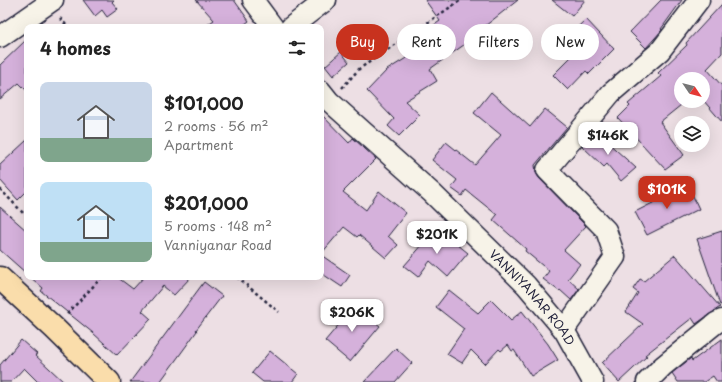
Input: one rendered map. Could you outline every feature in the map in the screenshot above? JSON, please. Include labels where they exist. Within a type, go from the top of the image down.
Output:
[{"type":"main road","points":[[0,278],[54,328],[108,382]]},
{"type":"street","points":[[0,37],[53,0]]},
{"type":"street","points":[[253,0],[271,24]]},
{"type":"street","points":[[295,24],[326,0]]},
{"type":"street","points":[[564,330],[615,257],[606,230],[547,170],[611,93],[660,52],[700,0]]},
{"type":"street","name":"VANNIYANAR ROAD","points":[[325,96],[432,193],[526,285],[564,330],[593,382]]},
{"type":"street","points":[[647,382],[663,366],[716,323],[722,320]]},
{"type":"path","points":[[325,96],[359,69],[461,0]]},
{"type":"path","points":[[0,189],[24,214]]},
{"type":"path","points":[[54,328],[99,280]]},
{"type":"path","points":[[242,280],[279,312]]},
{"type":"building","points":[[83,0],[114,0],[112,2],[118,9],[107,17],[102,10],[95,16]]},
{"type":"building","points":[[196,0],[234,0],[249,21],[245,24],[208,24],[214,20]]},
{"type":"building","points":[[425,0],[518,0],[488,24],[464,24],[464,45],[456,51],[456,24],[436,24],[440,21]]},
{"type":"building","points":[[552,0],[585,0],[572,16]]},
{"type":"building","points":[[661,0],[682,0],[661,29],[662,30],[646,48],[630,32]]},
{"type":"building","points":[[722,4],[722,53],[707,69],[710,72],[674,72],[674,108],[677,108],[660,122],[674,141],[674,152],[682,152],[684,155],[665,169],[618,118],[630,106],[628,104],[661,76],[658,73],[687,45],[686,43]]},
{"type":"building","points":[[586,19],[591,24],[581,24]]},
{"type":"building","points":[[599,33],[614,49],[589,74],[586,71],[568,90],[553,75],[568,60],[599,60]]},
{"type":"building","points":[[24,42],[24,88],[19,83],[0,99],[0,65]]},
{"type":"building","points":[[336,56],[336,60],[347,60],[349,62],[333,76],[325,66]]},
{"type":"building","points":[[403,60],[443,60],[430,69],[437,81],[405,101],[420,115],[399,136],[388,126],[394,119],[367,91],[387,70]]},
{"type":"building","points":[[710,72],[722,86],[722,122],[710,108]]},
{"type":"building","points":[[491,92],[530,127],[545,109],[567,127],[535,165],[536,173],[539,178],[586,226],[564,250],[580,264],[568,279],[579,289],[571,300],[560,290],[559,291],[543,279],[549,271],[525,251],[526,249],[493,220],[497,215],[466,190],[462,196],[451,188],[457,180],[432,160],[446,142],[475,165],[501,135],[474,113]]},
{"type":"building","points":[[324,117],[349,143],[353,138],[376,159],[343,192],[366,210],[379,191],[406,213],[388,236],[398,245],[386,258],[359,235],[357,237],[344,227],[324,250]]},
{"type":"building","points":[[595,131],[636,168],[621,181],[607,164],[604,167],[582,146]]},
{"type":"building","points":[[24,143],[24,194],[18,200],[0,180],[0,165]]},
{"type":"building","points":[[688,185],[699,209],[647,235],[635,212]]},
{"type":"building","points":[[0,207],[24,228],[24,271],[0,250]]},
{"type":"building","points":[[437,228],[468,253],[448,277],[430,261],[418,277],[404,266]]},
{"type":"building","points":[[722,231],[722,304],[720,305],[697,239]]},
{"type":"building","points":[[675,255],[720,307],[696,324],[692,318],[645,355],[647,356],[619,382],[602,363],[643,324],[626,312],[638,293],[633,289],[640,279],[644,281]]},
{"type":"building","points":[[324,257],[350,275],[342,287],[324,275]]},
{"type":"building","points":[[34,280],[121,280],[133,289],[141,280],[188,280],[174,295],[163,286],[142,311],[151,319],[117,355],[93,333],[41,291],[43,288]]},
{"type":"building","points":[[204,282],[222,296],[196,330],[197,331],[160,382],[130,382]]},
{"type":"building","points":[[449,290],[478,313],[491,300],[511,320],[522,311],[548,344],[558,360],[531,376],[514,350],[512,351],[508,345],[501,351],[499,349],[485,364],[471,350],[462,363],[447,354],[464,329],[436,307]]},
{"type":"building","points":[[354,305],[380,326],[350,362],[325,341]]},
{"type":"building","points":[[722,339],[722,382],[717,382],[713,376],[704,382],[678,382],[672,373],[691,358],[692,361]]},
{"type":"building","points":[[21,340],[64,382],[38,382],[24,368],[11,382],[0,382],[0,365]]},
{"type":"building","points":[[396,348],[412,363],[395,382],[364,382]]},
{"type":"building","points":[[270,351],[298,374],[292,382],[263,382],[252,373]]}]
